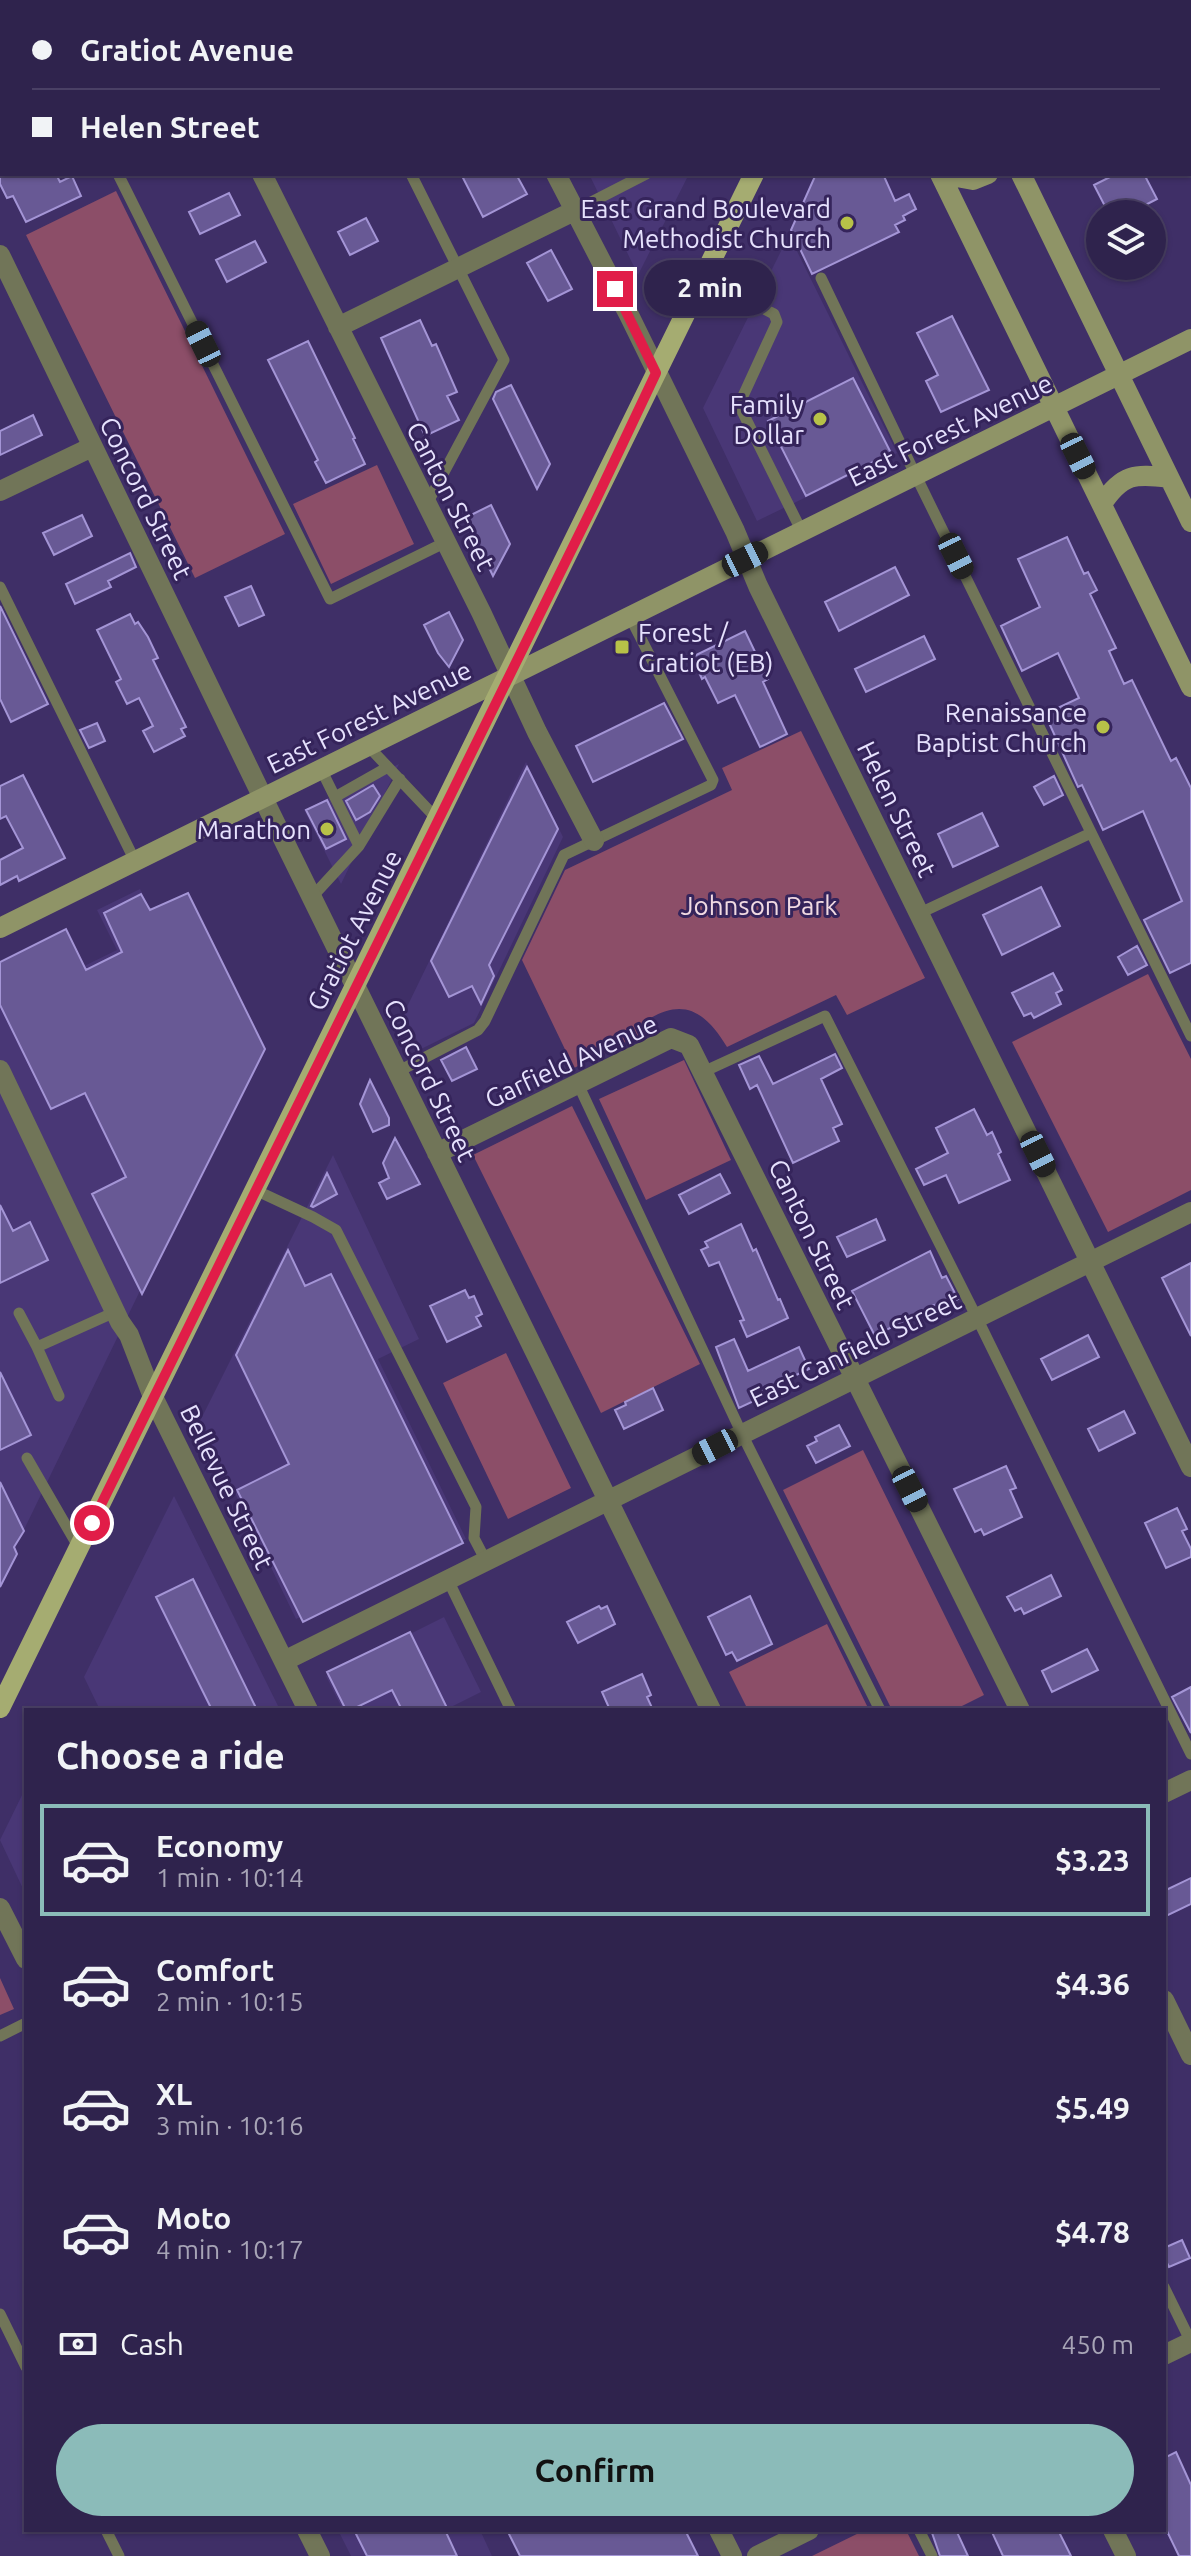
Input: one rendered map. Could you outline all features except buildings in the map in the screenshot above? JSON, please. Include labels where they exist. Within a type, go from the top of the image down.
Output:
[{"type":"main road","name":"Gratiot Avenue","points":[[0,1708],[753,176]]},
{"type":"main road","points":[[941,176],[1191,687]]},
{"type":"main road","points":[[951,176],[973,180],[983,176]]},
{"type":"main road","points":[[1022,176],[1191,522]]},
{"type":"main road","name":"East Forest Avenue","points":[[0,928],[1191,339]]},
{"type":"main road","points":[[1102,504],[1112,489],[1126,478],[1145,475],[1169,478]]},
{"type":"street","name":"Canton Street","points":[[263,176],[481,612],[509,676],[594,841]]},
{"type":"street","name":"Helen Street","points":[[557,176],[629,315],[735,531],[745,559],[1191,1467]]},
{"type":"street","points":[[338,327],[574,211]]},
{"type":"street","name":"Concord Street","points":[[0,255],[710,1708]]},
{"type":"street","points":[[0,491],[92,447]]},
{"type":"street","name":"Garfield Avenue","points":[[437,1153],[671,1038],[684,1041]]},
{"type":"street","name":"Canton Street","points":[[684,1041],[703,1072],[1019,1708]]},
{"type":"street","name":"Bellevue Street","points":[[0,1070],[115,1312],[129,1335],[153,1397],[307,1708]]},
{"type":"street","name":"East Canfield Street","points":[[284,1661],[1191,1212]]},
{"type":"street","points":[[1166,1792],[1191,1780]]},
{"type":"street","points":[[0,1908],[24,1955]]},
{"type":"street","points":[[1166,2004],[1191,2055]]},
{"type":"street","points":[[1166,2354],[1191,2342]]},
{"type":"street","points":[[308,2532],[320,2556]]},
{"type":"street","points":[[720,2532],[732,2556]]},
{"type":"street","points":[[757,2556],[805,2532]]},
{"type":"street","points":[[1114,2532],[1126,2556]]},
{"type":"lane","points":[[119,176],[330,599],[446,542]]},
{"type":"lane","points":[[412,176],[504,360],[427,505]]},
{"type":"lane","points":[[574,211],[642,176]]},
{"type":"lane","points":[[703,278],[774,314],[777,322],[743,396],[742,411],[802,532]]},
{"type":"lane","points":[[821,278],[1191,1036]]},
{"type":"lane","points":[[0,587],[135,861]]},
{"type":"lane","points":[[397,1072],[478,1030],[485,1021],[564,855],[711,785],[713,780],[630,617]]},
{"type":"lane","points":[[368,746],[438,820]]},
{"type":"lane","points":[[335,797],[388,767]]},
{"type":"lane","points":[[321,769],[359,846]]},
{"type":"lane","points":[[312,897],[359,846],[400,779]]},
{"type":"lane","points":[[920,913],[1091,833]]},
{"type":"lane","points":[[703,1072],[825,1016],[1191,1754]]},
{"type":"lane","points":[[578,1084],[742,1434],[879,1708]]},
{"type":"lane","points":[[255,1190],[336,1230],[476,1507],[474,1538],[486,1561]]},
{"type":"lane","points":[[37,1347],[115,1312]]},
{"type":"lane","points":[[19,1313],[59,1396]]},
{"type":"lane","points":[[27,1458],[80,1548]]},
{"type":"lane","points":[[448,1580],[510,1708]]},
{"type":"lane","points":[[0,2036],[24,2024]]},
{"type":"lane","points":[[1166,2291],[1191,2342]]},
{"type":"lane","points":[[0,2314],[24,2363]]},
{"type":"lane","points":[[107,2532],[119,2556]]},
{"type":"lane","points":[[920,2532],[932,2556]]},
{"type":"shaded area","points":[[590,176],[688,176],[638,275]]},
{"type":"shaded area","points":[[789,235],[897,453],[757,521],[703,408]]},
{"type":"shaded area","points":[[526,762],[563,837],[474,1023],[421,1049],[404,1013]]},
{"type":"shaded area","points":[[399,764],[341,884],[304,810]]},
{"type":"shaded area","points":[[140,889],[239,1087],[0,1579],[0,1007],[117,950],[97,910]]},
{"type":"shaded area","points":[[333,1155],[419,1339],[378,1359],[466,1539],[296,1619],[200,1421]]},
{"type":"shaded area","points":[[174,1496],[279,1708],[99,1708],[84,1677]]},
{"type":"shaded area","points":[[444,1617],[481,1692],[449,1708],[342,1708],[326,1676]]},
{"type":"shaded area","points":[[24,1791],[24,1891],[0,1840]]},
{"type":"shaded area","points":[[339,2532],[481,2532],[492,2556],[351,2556]]},
{"type":"green space","points":[[116,191],[285,534],[195,578],[26,235]]},
{"type":"green space","points":[[377,465],[414,544],[331,584],[293,504]]},
{"type":"green space","name":"Johnson Park","points":[[801,731],[925,978],[847,1015],[836,995],[727,1047],[701,1016],[682,1009],[670,1010],[644,1022],[648,1031],[574,1068],[522,960],[565,870],[732,790],[722,768]]},
{"type":"green space","points":[[1148,974],[1191,1059],[1191,1190],[1108,1232],[1012,1042]]},
{"type":"green space","points":[[684,1060],[731,1160],[646,1200],[599,1099]]},
{"type":"green space","points":[[572,1106],[700,1364],[601,1413],[473,1155]]},
{"type":"green space","points":[[506,1353],[571,1488],[508,1519],[443,1383]]},
{"type":"green space","points":[[863,1450],[984,1695],[958,1708],[891,1708],[783,1490]]},
{"type":"green space","points":[[827,1624],[868,1708],[747,1708],[729,1672]]},
{"type":"green space","points":[[0,1978],[14,2009],[0,2015]]},
{"type":"green space","points":[[861,2532],[907,2532],[919,2556],[812,2556]]},
{"type":"place","name":"East Grand Boulevard Methodist Church","points":[[847,223]]},
{"type":"place","name":"Family Dollar","points":[[820,419]]},
{"type":"place","name":"Forest / Gratiot (EB)","points":[[622,647]]},
{"type":"place","name":"Renaissance Baptist Church","points":[[1103,727]]},
{"type":"place","name":"Marathon","points":[[327,829]]},
{"type":"route","points":[[92,1523],[656,373],[615,289]]}]
